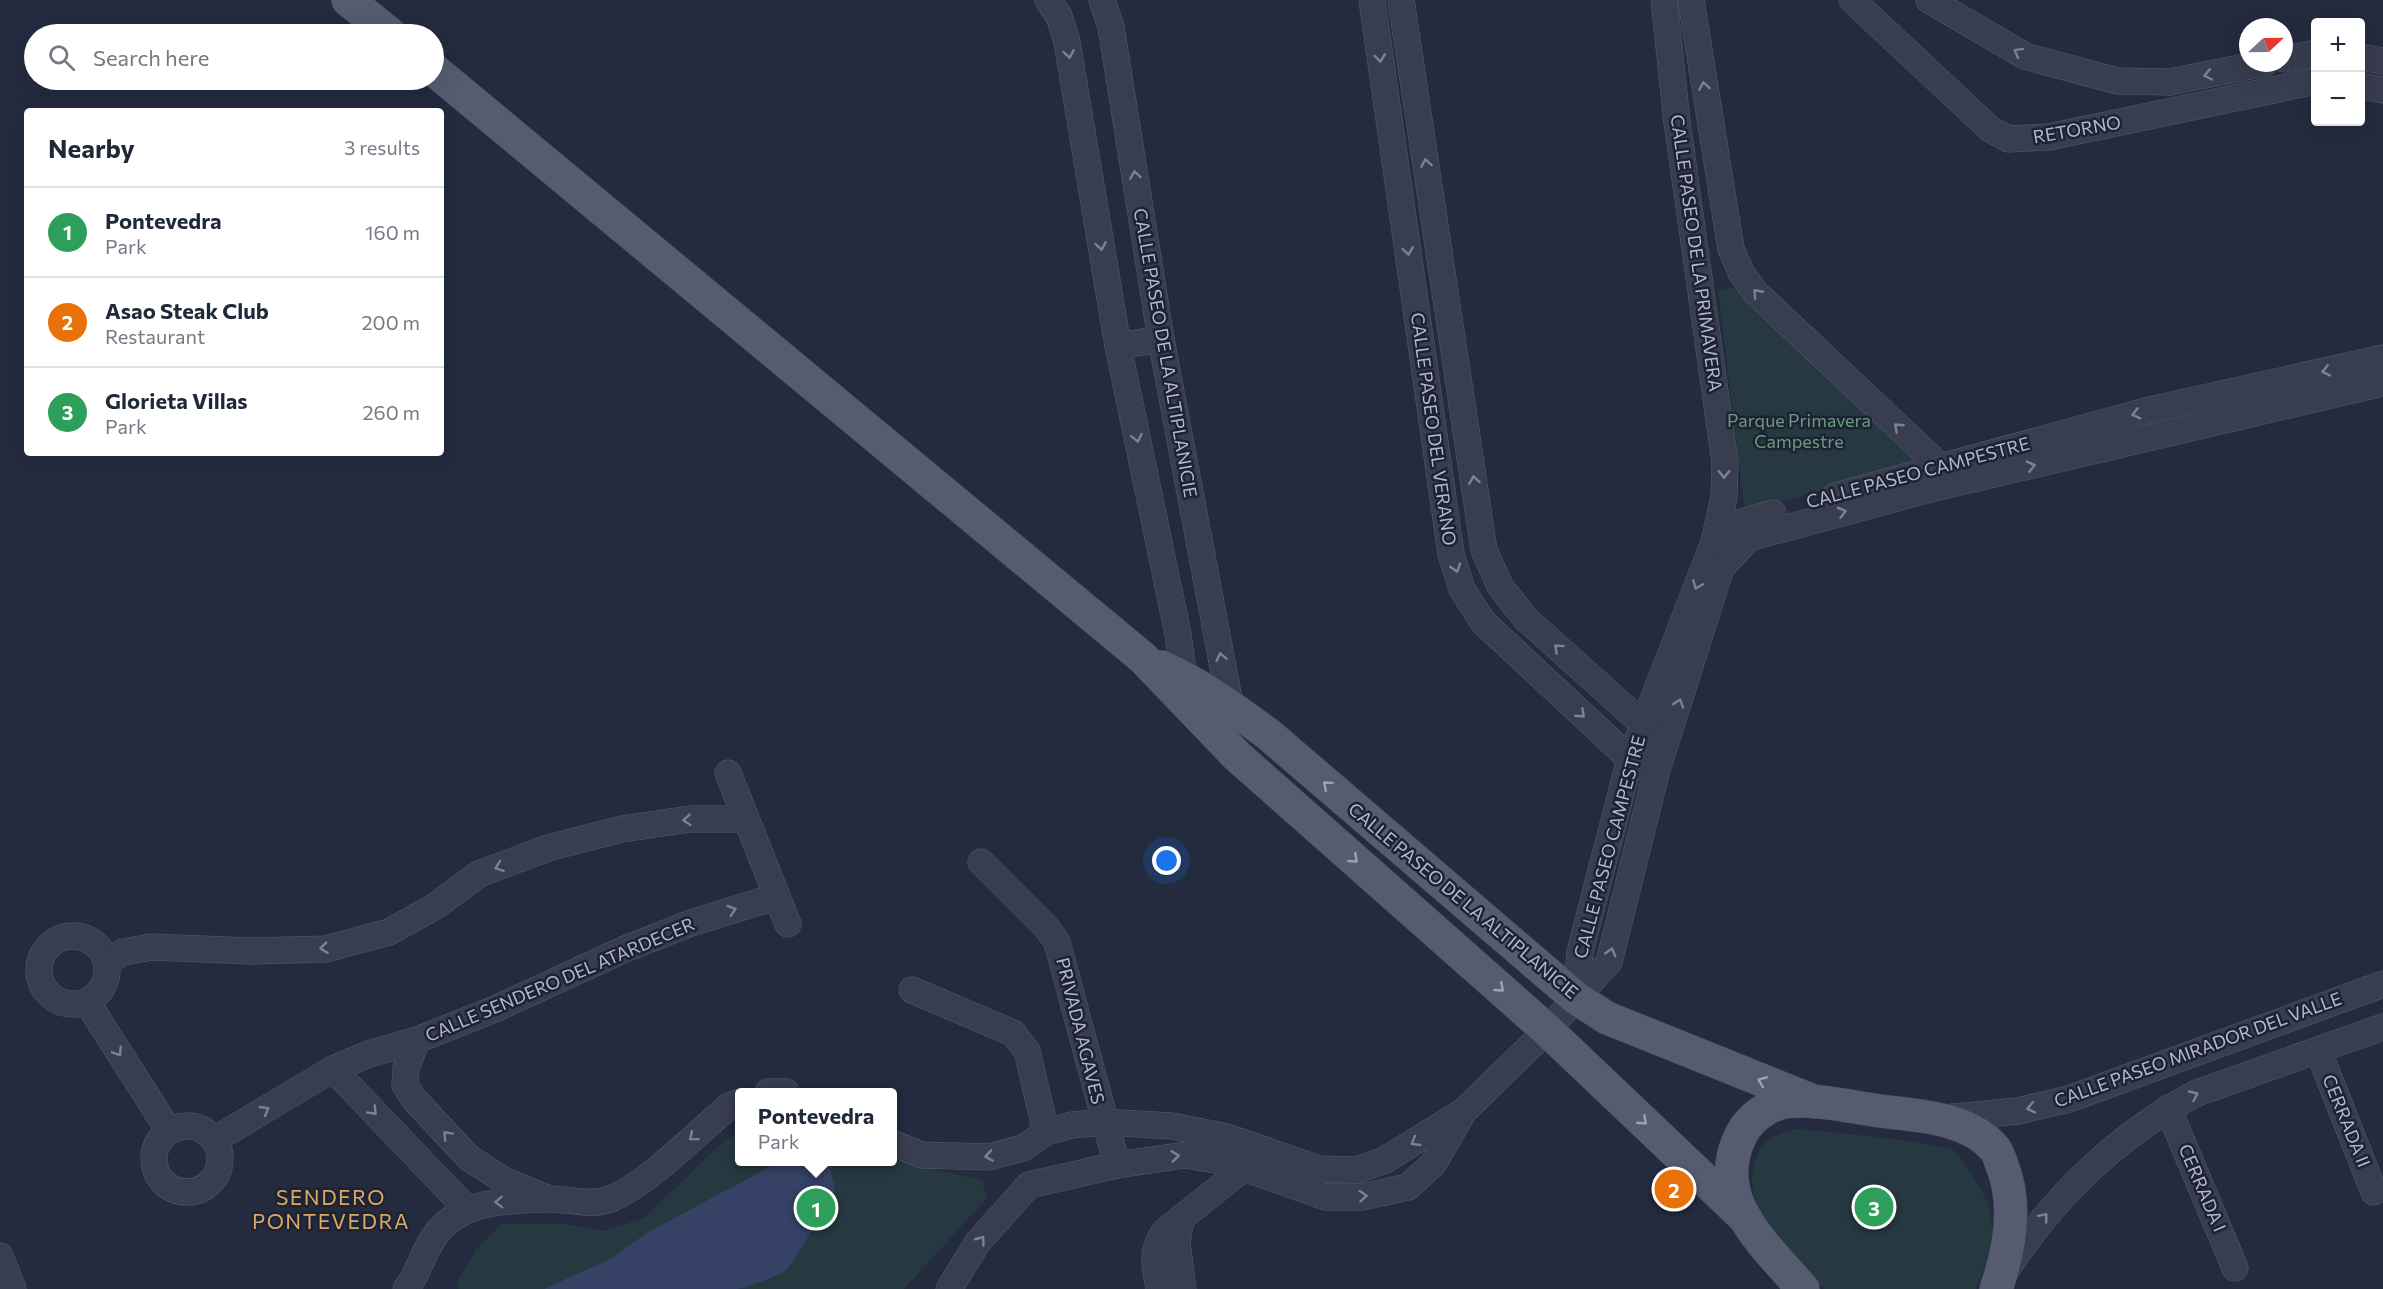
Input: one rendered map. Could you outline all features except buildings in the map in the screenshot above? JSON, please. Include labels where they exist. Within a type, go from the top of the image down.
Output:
[{"type":"main road","points":[[348,0],[378,24]]},
{"type":"main road","points":[[444,78],[1186,692]]},
{"type":"main road","name":"CALLE PASEO DE LA ALTIPLANICIE","points":[[1186,692],[1232,707],[1268,734],[1576,998],[1607,1018],[1816,1102]]},
{"type":"main road","name":"CALLE PASEO DE LA ALTIPLANICIE","points":[[1186,692],[1237,756],[1547,1030],[1746,1219]]},
{"type":"main road","points":[[1803,1289],[1764,1244],[1738,1208],[1731,1182],[1732,1152],[1744,1129],[1762,1111],[1784,1102],[1816,1102],[1940,1119],[1974,1132],[1995,1149],[2007,1179],[2012,1208],[2008,1244],[1997,1285]]},
{"type":"street","points":[[1048,0],[1059,16],[1066,42],[1118,346],[1178,634],[1186,692]]},
{"type":"street","name":"CALLE PASEO DE LA ALTIPLANICIE","points":[[1102,0],[1111,27],[1161,339],[1214,625],[1232,707],[1237,756]]},
{"type":"street","name":"CALLE PASEO DEL VERANO","points":[[1372,0],[1451,554],[1462,589],[1484,622],[1630,759],[1656,773]]},
{"type":"street","name":"CALLE PASEO DEL VERANO","points":[[1401,0],[1484,550],[1500,586],[1525,618],[1642,723],[1668,737]]},
{"type":"street","name":"CALLE PASEO DE LA PRIMAVERA","points":[[1664,0],[1677,122],[1725,462],[1724,497],[1714,542]]},
{"type":"street","name":"CALLE PASEO DE LA PRIMAVERA","points":[[1691,0],[1731,249],[1741,272],[1755,292],[1951,471]]},
{"type":"street","name":"RETORNO","points":[[1852,0],[1972,114],[2008,139],[2049,137],[2311,82]]},
{"type":"street","points":[[1929,0],[2025,56],[2117,81],[2170,82],[2239,68]]},
{"type":"street","points":[[2293,57],[2311,54]]},
{"type":"street","points":[[2365,58],[2383,61]]},
{"type":"street","points":[[2365,87],[2383,90]]},
{"type":"street","points":[[1677,122],[1708,116]]},
{"type":"street","points":[[1403,217],[1433,211]]},
{"type":"street","points":[[1118,346],[1161,339]]},
{"type":"street","name":"CALLE PASEO CAMPESTRE","points":[[1576,998],[1609,962],[1656,773],[1721,568],[1749,538],[1951,471],[2146,411],[2383,358]]},
{"type":"street","name":"CALLE PASEO CAMPESTRE","points":[[1576,998],[1580,952],[1630,759],[1642,723],[1714,542],[1739,523],[1951,471],[2383,383]]},
{"type":"street","points":[[1432,413],[1463,407]]},
{"type":"street","points":[[728,773],[775,897],[788,924]]},
{"type":"street","points":[[107,963],[123,952],[152,947],[252,951],[326,949],[389,932],[434,907],[479,874],[548,848],[622,829],[690,819],[746,819]]},
{"type":"street","name":"PRIVADA AGAVES","points":[[981,862],[1047,928],[1057,942],[1103,1122],[1117,1165],[1185,1155],[1251,1157],[1319,1169],[1356,1170],[1385,1160],[1464,1110],[1547,1030],[1576,998]]},
{"type":"street","name":"CALLE SENDERO DEL ATARDECER","points":[[214,1140],[333,1069],[369,1054],[417,1040],[495,1009],[625,949],[691,923],[775,897]]},
{"type":"street","points":[[76,935],[96,944],[107,963],[104,986],[87,1002],[69,1005],[52,998],[40,980],[41,958],[55,941],[76,935]]},
{"type":"street","name":"CALLE PASEO MIRADOR DEL VALLE","points":[[1940,1119],[2018,1111],[2069,1100],[2383,984]]},
{"type":"street","points":[[912,990],[1013,1033],[1021,1040],[1027,1051],[1046,1132]]},
{"type":"street","points":[[87,1002],[169,1131]]},
{"type":"street","points":[[1997,1285],[2028,1235],[2059,1199],[2134,1131],[2168,1108],[2197,1093],[2383,1027]]},
{"type":"street","name":"CALLE SENDERO DEL ATARDECER","points":[[417,1040],[406,1068],[405,1085],[413,1098],[469,1158],[505,1181],[548,1198]]},
{"type":"street","name":"CERRADA II","points":[[2318,1050],[2374,1192]]},
{"type":"street","points":[[333,1069],[467,1209]]},
{"type":"street","points":[[407,1288],[435,1235],[467,1209],[484,1203],[548,1198],[583,1204],[609,1199],[634,1186],[729,1106],[735,1104]]},
{"type":"street","name":"CERRADA I","points":[[2168,1108],[2235,1269]]},
{"type":"street","name":"PRIVADA AGAVES","points":[[1103,1122],[1172,1126],[1227,1137],[1251,1157],[1326,1197],[1362,1197],[1408,1187],[1434,1163],[1464,1110]]},
{"type":"street","points":[[897,1145],[922,1155],[960,1158],[989,1157],[1023,1148],[1046,1132],[1072,1125],[1103,1122]]},
{"type":"street","points":[[185,1126],[193,1127],[202,1129],[214,1140],[220,1155],[218,1170],[209,1184],[196,1191],[180,1192],[166,1185],[156,1172],[153,1157],[158,1142],[169,1131],[185,1126]]},
{"type":"street","points":[[1023,1148],[1020,1160],[1029,1185]]},
{"type":"street","points":[[1159,1289],[1154,1256],[1156,1243],[1165,1231],[1251,1157]]},
{"type":"street","points":[[949,1289],[978,1242],[1029,1185],[1117,1165]]},
{"type":"street","points":[[1181,1218],[1177,1242],[1184,1289]]},
{"type":"street","points":[[0,1256],[13,1289]]},
{"type":"green space","name":"Parque Primavera Campestre","points":[[1735,287],[1923,461],[1745,512],[1718,290]]},
{"type":"green space","points":[[1796,1129],[1928,1144],[1955,1151],[1981,1188],[1991,1216],[1991,1244],[1976,1289],[1824,1289],[1772,1231],[1755,1198],[1752,1180],[1755,1161],[1761,1148],[1770,1139]]},
{"type":"green space","points":[[735,1134],[735,1166],[897,1166],[897,1161],[982,1180],[987,1198],[904,1289],[459,1289],[457,1282],[477,1248],[502,1224],[566,1224],[604,1231],[644,1218],[723,1142]]},
{"type":"water","points":[[772,1166],[830,1166],[835,1191],[796,1257],[784,1272],[766,1280],[738,1289],[544,1289],[610,1259],[650,1231]]},
{"type":"place","name":"Asao Steak Club","points":[[1674,1189]]},
{"type":"place","name":"Glorieta Villas","points":[[1874,1207]]},
{"type":"place","name":"Pontevedra","points":[[816,1208]]},
{"type":"district","name":"SENDERO PONTEVEDRA","points":[[331,1210]]}]
